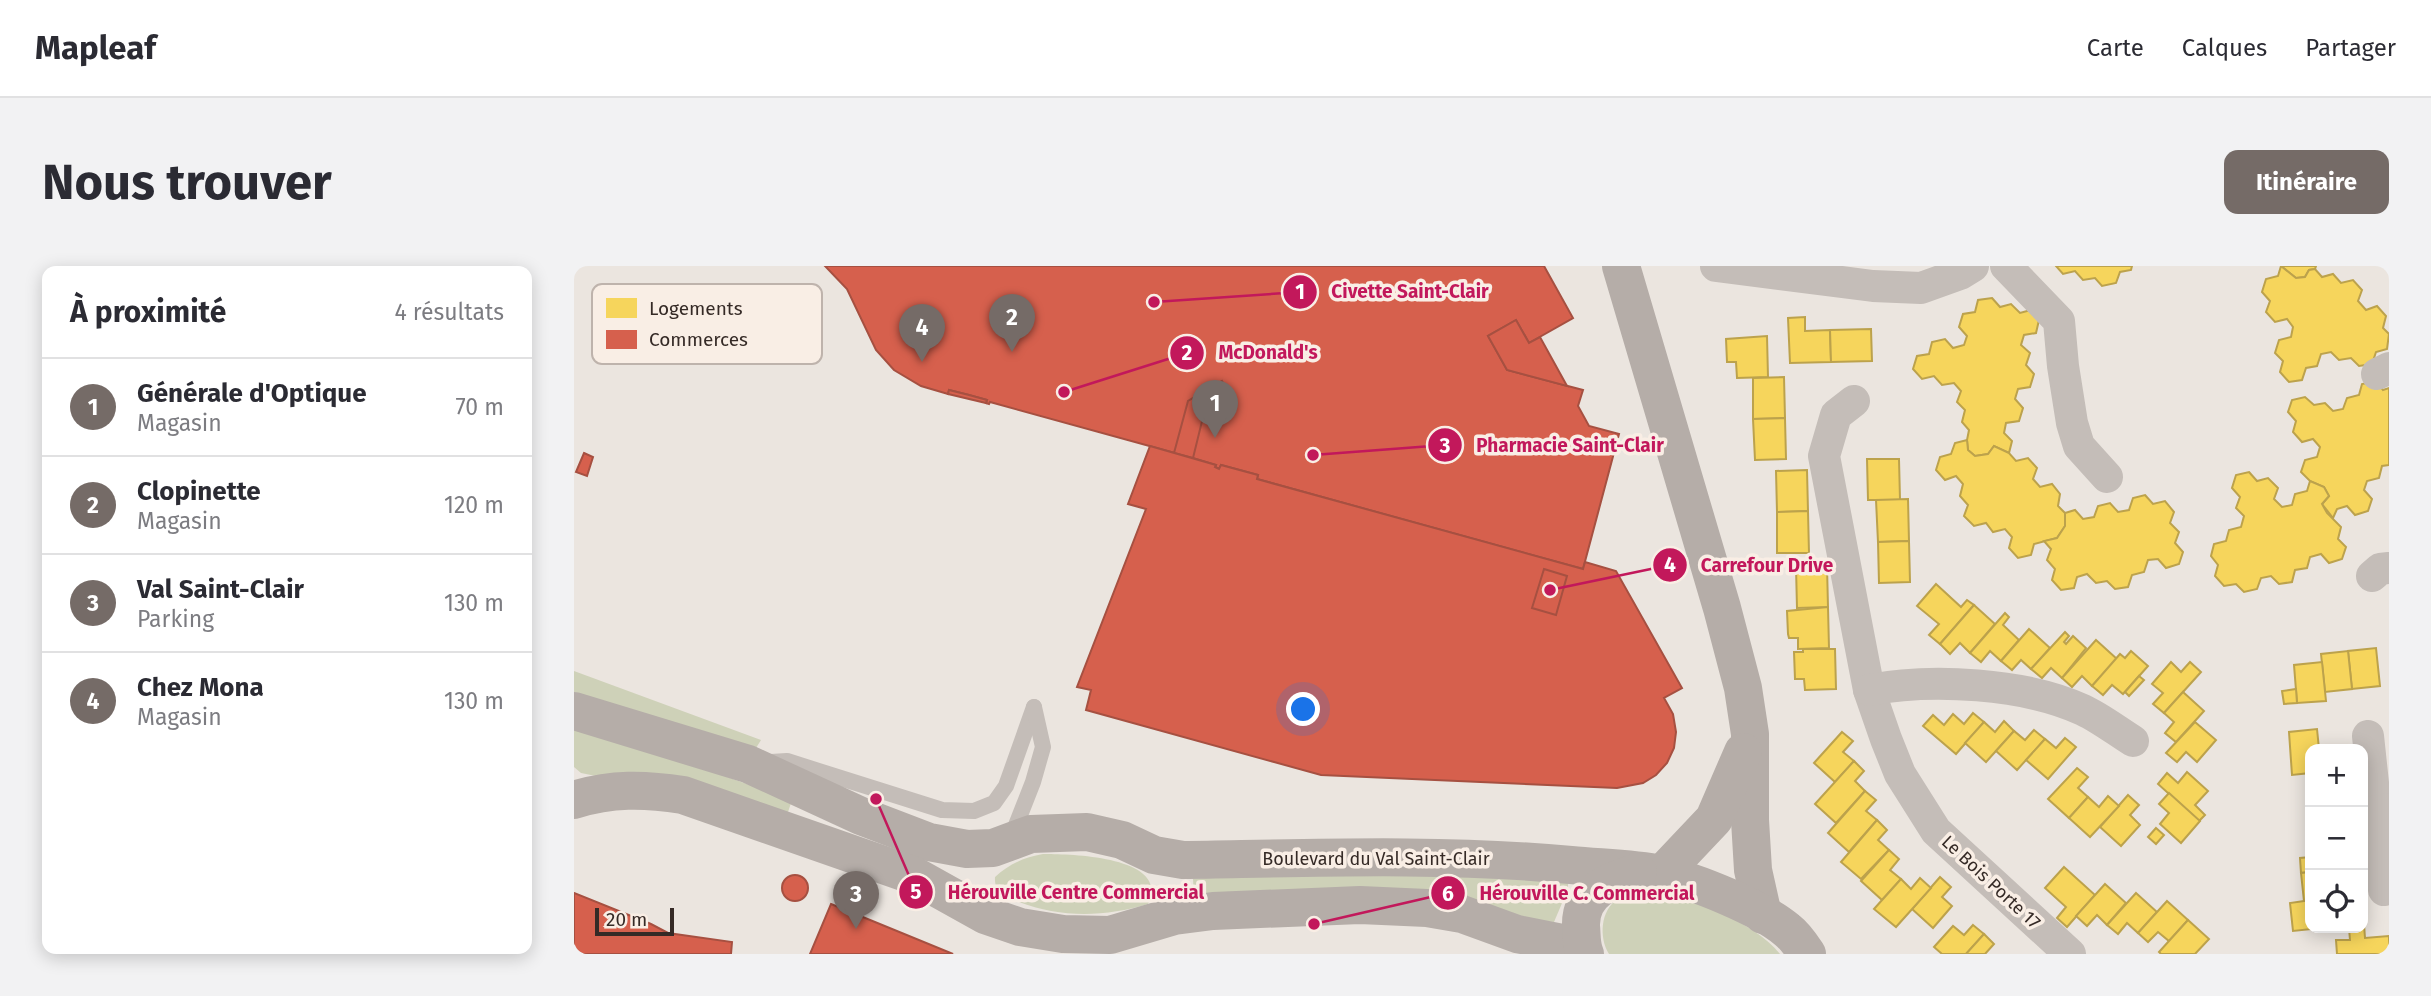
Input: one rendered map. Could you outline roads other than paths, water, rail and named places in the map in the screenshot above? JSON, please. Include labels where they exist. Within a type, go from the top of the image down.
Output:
[{"type":"street","points":[[1716,266],[1900,276],[1921,288],[1960,274],[1973,266]]},
{"type":"street","points":[[2006,266],[2059,321],[2072,423],[2079,446],[2107,477]]},
{"type":"street","points":[[1624,267],[1743,688],[1750,734],[1753,870],[1763,915]]},
{"type":"street","name":"Le Bois Porte 17","points":[[1854,401],[1836,415],[1824,456],[1869,690],[1900,774],[1936,831],[2070,954]]},
{"type":"street","points":[[1869,690],[1891,686],[1969,684],[2037,695],[2082,710],[2133,741]]},
{"type":"street","points":[[574,711],[748,764]]},
{"type":"street","points":[[574,800],[620,790],[654,790],[683,795],[915,876],[985,915],[1020,927],[1063,934],[1110,935],[1155,921],[1213,911],[1322,905],[1393,906],[1462,914],[1517,934],[1584,950],[1581,919],[1587,901],[1611,881],[1651,873],[1714,819],[1750,734]]},
{"type":"street","points":[[2368,736],[2382,810],[2384,890]]},
{"type":"street","name":"Boulevard du Val Saint-Clair","points":[[748,764],[861,816],[929,842],[967,849],[1002,845],[1031,834],[1087,832],[1122,840],[1154,855],[1184,860],[1404,856],[1530,861],[1651,873],[1707,889],[1763,915],[1786,929],[1799,941],[1807,954]]},
{"type":"street","points":[[985,915],[976,892],[975,871],[983,859],[1002,845]]},
{"type":"street","points":[[1154,855],[1164,867],[1169,892],[1168,902],[1155,921]]},
{"type":"lane","points":[[748,764],[787,761],[942,810],[974,811],[993,803],[1006,786],[1034,707],[1043,747],[1033,782],[1002,845]]},
{"type":"place","name":"Civette Saint-Clair","points":[[1154,302]]},
{"type":"place","name":"Clopinette","points":[[1012,352]]},
{"type":"place","name":"Chez Mona","points":[[922,362]]},
{"type":"place","name":"McDonald's","points":[[1064,392]]},
{"type":"place","name":"Générale d'Optique","points":[[1215,438]]},
{"type":"place","name":"Pharmacie Saint-Clair","points":[[1313,455]]},
{"type":"place","name":"Carrefour Drive","points":[[1550,590]]},
{"type":"place","name":"Hérouville Centre Commercial","points":[[876,799]]},
{"type":"place","name":"Hérouville C. Commercial","points":[[1314,924]]},
{"type":"place","name":"Val Saint-Clair","points":[[856,929]]}]
